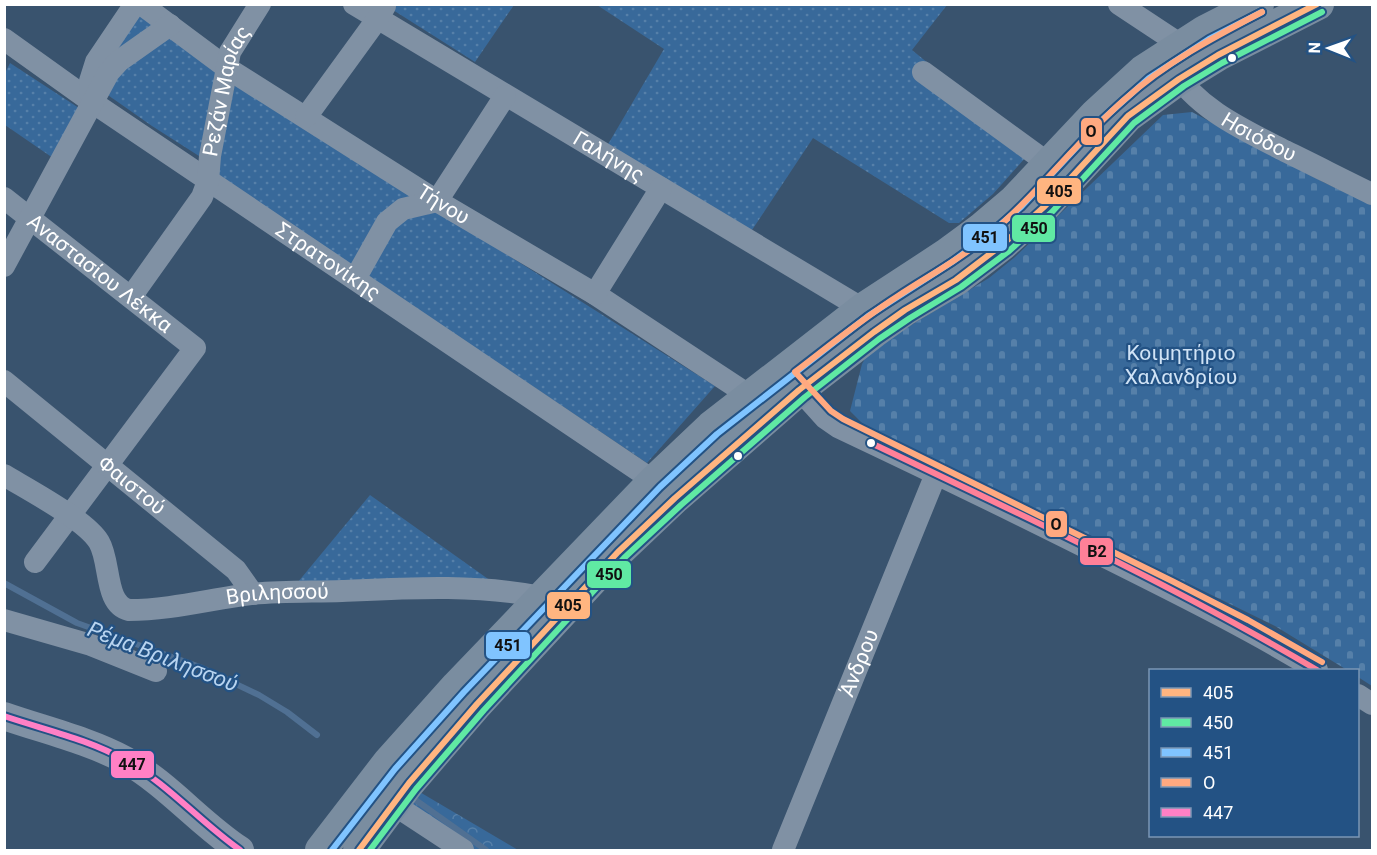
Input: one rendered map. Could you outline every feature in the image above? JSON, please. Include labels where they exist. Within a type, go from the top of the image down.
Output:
[{"type":"main road","points":[[359,850],[415,776],[552,618],[654,481],[711,427],[750,396],[790,380],[944,288],[995,251],[1045,206],[1119,124],[1180,62],[1258,4]]},
{"type":"main road","points":[[321,850],[388,763],[457,686],[623,567],[675,498],[863,309],[981,230],[1014,201],[1075,135],[1116,95],[1180,62],[1318,4]]},
{"type":"street","points":[[92,102],[90,81],[92,71],[135,4]]},
{"type":"street","name":"Τήνου","points":[[141,4],[227,68],[437,201],[595,294],[750,396]]},
{"type":"street","name":"Ρεζάν Μαρίας","points":[[208,181],[210,156],[230,52],[260,4]]},
{"type":"street","name":"Γαλήνης","points":[[354,4],[382,11],[505,96],[863,309]]},
{"type":"street","name":"Ησιόδου","points":[[1119,4],[1180,62],[1191,94],[1215,113],[1372,194]]},
{"type":"street","points":[[306,117],[382,11]]},
{"type":"street","points":[[4,266],[112,67],[170,25]]},
{"type":"street","name":"Στρατονίκης","points":[[4,39],[208,181],[654,481]]},
{"type":"street","points":[[923,72],[1049,164]]},
{"type":"street","points":[[355,279],[387,222],[403,210],[437,201],[505,96]]},
{"type":"street","points":[[131,297],[197,205],[208,181]]},
{"type":"street","points":[[595,294],[661,188]]},
{"type":"street","name":"Αναστασίου Λέκκα","points":[[4,198],[195,348],[107,466]]},
{"type":"street","points":[[790,380],[825,418],[838,427],[1176,592],[1315,669]]},
{"type":"street","name":"Φαιστού","points":[[4,381],[236,570],[253,594]]},
{"type":"street","points":[[35,562],[107,466]]},
{"type":"street","name":"Άνδρου","points":[[783,850],[936,474]]},
{"type":"street","points":[[4,475],[70,516]]},
{"type":"street","name":"Βριλησσού","points":[[70,516],[94,535],[100,544],[113,595],[123,609],[152,609],[253,594],[462,588],[515,592],[552,618]]},
{"type":"street","points":[[4,620],[91,645],[156,671]]},
{"type":"street","points":[[1359,696],[1372,704]]},
{"type":"street","points":[[4,716],[98,748],[126,761],[162,787],[235,848]]},
{"type":"street","points":[[393,804],[463,850]]},
{"type":"green space","points":[[396,5],[514,5],[475,62],[393,10]]},
{"type":"green space","points":[[597,5],[947,5],[912,50],[1033,149],[993,194],[959,223],[949,223],[813,138],[750,233],[607,146],[664,49]]},
{"type":"green space","points":[[138,11],[159,25],[103,63]]},
{"type":"green space","points":[[166,35],[217,70],[199,156],[105,93],[124,65]]},
{"type":"green space","points":[[10,63],[82,110],[53,158],[5,125],[5,73]]},
{"type":"green space","points":[[235,83],[715,386],[647,463],[216,174]]},
{"type":"green space","name":"Κοιμητήριο Χαλανδρίου","points":[[1192,112],[1325,183],[1372,205],[1372,686],[1359,678],[1359,669],[1345,669],[1275,626],[864,425],[850,411],[862,364],[870,350],[989,278],[1015,257],[1163,115]]},
{"type":"green space","points":[[370,495],[498,586],[293,588]]},
{"type":"green space","points":[[418,791],[518,850],[472,850],[409,802]]},
{"type":"waterway","name":"Ρέμα Βριλησσού","points":[[4,583],[77,623],[200,667],[259,695],[287,712],[317,735]]},
{"type":"waterway","name":"Ρέμα Βριλησσού","points":[[417,801],[486,850]]},
{"type":"transit line","name":"405","points":[[359,850],[409,783],[477,704],[618,552],[675,498],[799,390],[874,332],[905,310],[956,280],[1003,244],[1045,206],[1128,116],[1179,79],[1218,55],[1317,4]]},
{"type":"transit line","name":"451","points":[[332,850],[395,769],[464,692],[660,487],[717,434],[868,316],[952,262],[987,236],[1021,207],[1102,120],[1149,78],[1209,39],[1262,12]]},
{"type":"transit line","name":"Ο","points":[[1262,12],[1190,52],[1156,74],[1106,116],[1024,203],[989,235],[956,260],[872,314],[795,372],[831,411],[843,419],[1172,581],[1322,662]]},
{"type":"transit line","name":"450","points":[[370,850],[416,789],[484,710],[624,558],[681,505],[805,397],[879,339],[961,287],[1009,251],[1052,212],[1134,123],[1184,86],[1222,63],[1322,12]]},
{"type":"transit line","name":"Β2","points":[[871,443],[1152,580],[1315,669]]},
{"type":"transit line","name":"447","points":[[4,716],[81,741],[125,760],[155,780],[240,850]]}]
